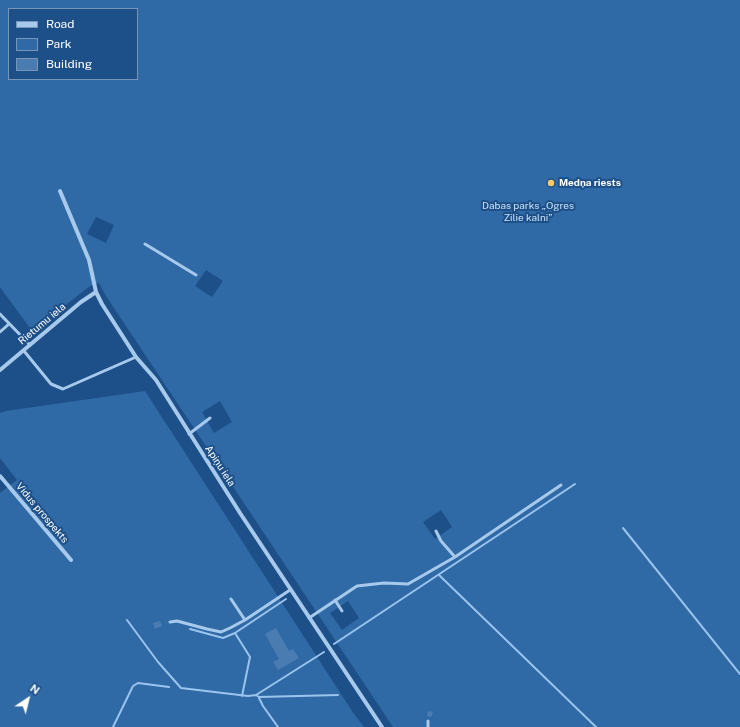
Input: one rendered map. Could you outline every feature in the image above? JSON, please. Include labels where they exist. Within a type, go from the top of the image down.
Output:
[{"type":"street","name":"Apiņu iela","points":[[60,191],[89,260],[96,292],[102,304],[136,356],[156,380],[189,434],[290,590],[382,727]]},
{"type":"street","name":"Rietumu iela","points":[[0,370],[81,302],[96,292]]},
{"type":"street","name":"Vidus prospekts","points":[[0,476],[71,560]]},
{"type":"lane","points":[[145,244],[196,275]]},
{"type":"lane","points":[[0,314],[30,345]]},
{"type":"lane","points":[[0,332],[10,324]]},
{"type":"lane","points":[[24,351],[51,384],[63,389],[136,356]]},
{"type":"lane","points":[[189,434],[210,418]]},
{"type":"lane","points":[[309,618],[357,586],[408,584],[454,557],[561,485]]},
{"type":"lane","points":[[436,532],[441,541],[454,557]]},
{"type":"lane","points":[[170,622],[177,620],[221,632],[245,620],[290,590]]},
{"type":"lane","points":[[231,599],[245,620]]},
{"type":"lane","points":[[335,600],[342,611]]},
{"type":"lane","points":[[428,721],[428,727]]},
{"type":"green space","name":"Dabas parks „Ogres Zilie kalni”","points":[[0,0],[740,0],[740,727],[393,727],[106,296],[99,283],[90,286],[32,331],[0,287]],"holes":[[[96,217],[114,225],[106,243],[87,234]],[[206,270],[223,281],[212,297],[195,286]],[[220,401],[232,422],[214,433],[202,412]],[[441,510],[452,527],[435,539],[423,522]],[[348,601],[359,618],[342,630],[330,613]]]},
{"type":"green space","points":[[145,391],[352,711],[364,727],[0,727],[0,493],[17,480],[0,458],[0,413]]},
{"type":"building","points":[[160,621],[162,626],[155,629],[153,623]]},
{"type":"building","points":[[276,628],[289,651],[293,649],[299,658],[278,670],[273,662],[279,659],[265,634]]},
{"type":"building","points":[[428,711],[433,712],[431,717],[427,716]]},
{"type":"waterway","points":[[334,644],[575,484]]},
{"type":"waterway","points":[[623,528],[740,674]]},
{"type":"waterway","points":[[439,575],[596,727]]},
{"type":"waterway","points":[[190,629],[223,638],[235,633],[286,599]]},
{"type":"waterway","points":[[127,620],[158,662],[181,688],[248,696],[256,695],[324,652]]},
{"type":"waterway","points":[[235,633],[250,657],[242,696]]},
{"type":"waterway","points":[[113,727],[133,686],[138,683],[169,687]]},
{"type":"waterway","points":[[256,695],[259,697],[338,695]]},
{"type":"waterway","points":[[259,698],[278,727]]},
{"type":"place","name":"Medņa riests","points":[[551,183]]}]
